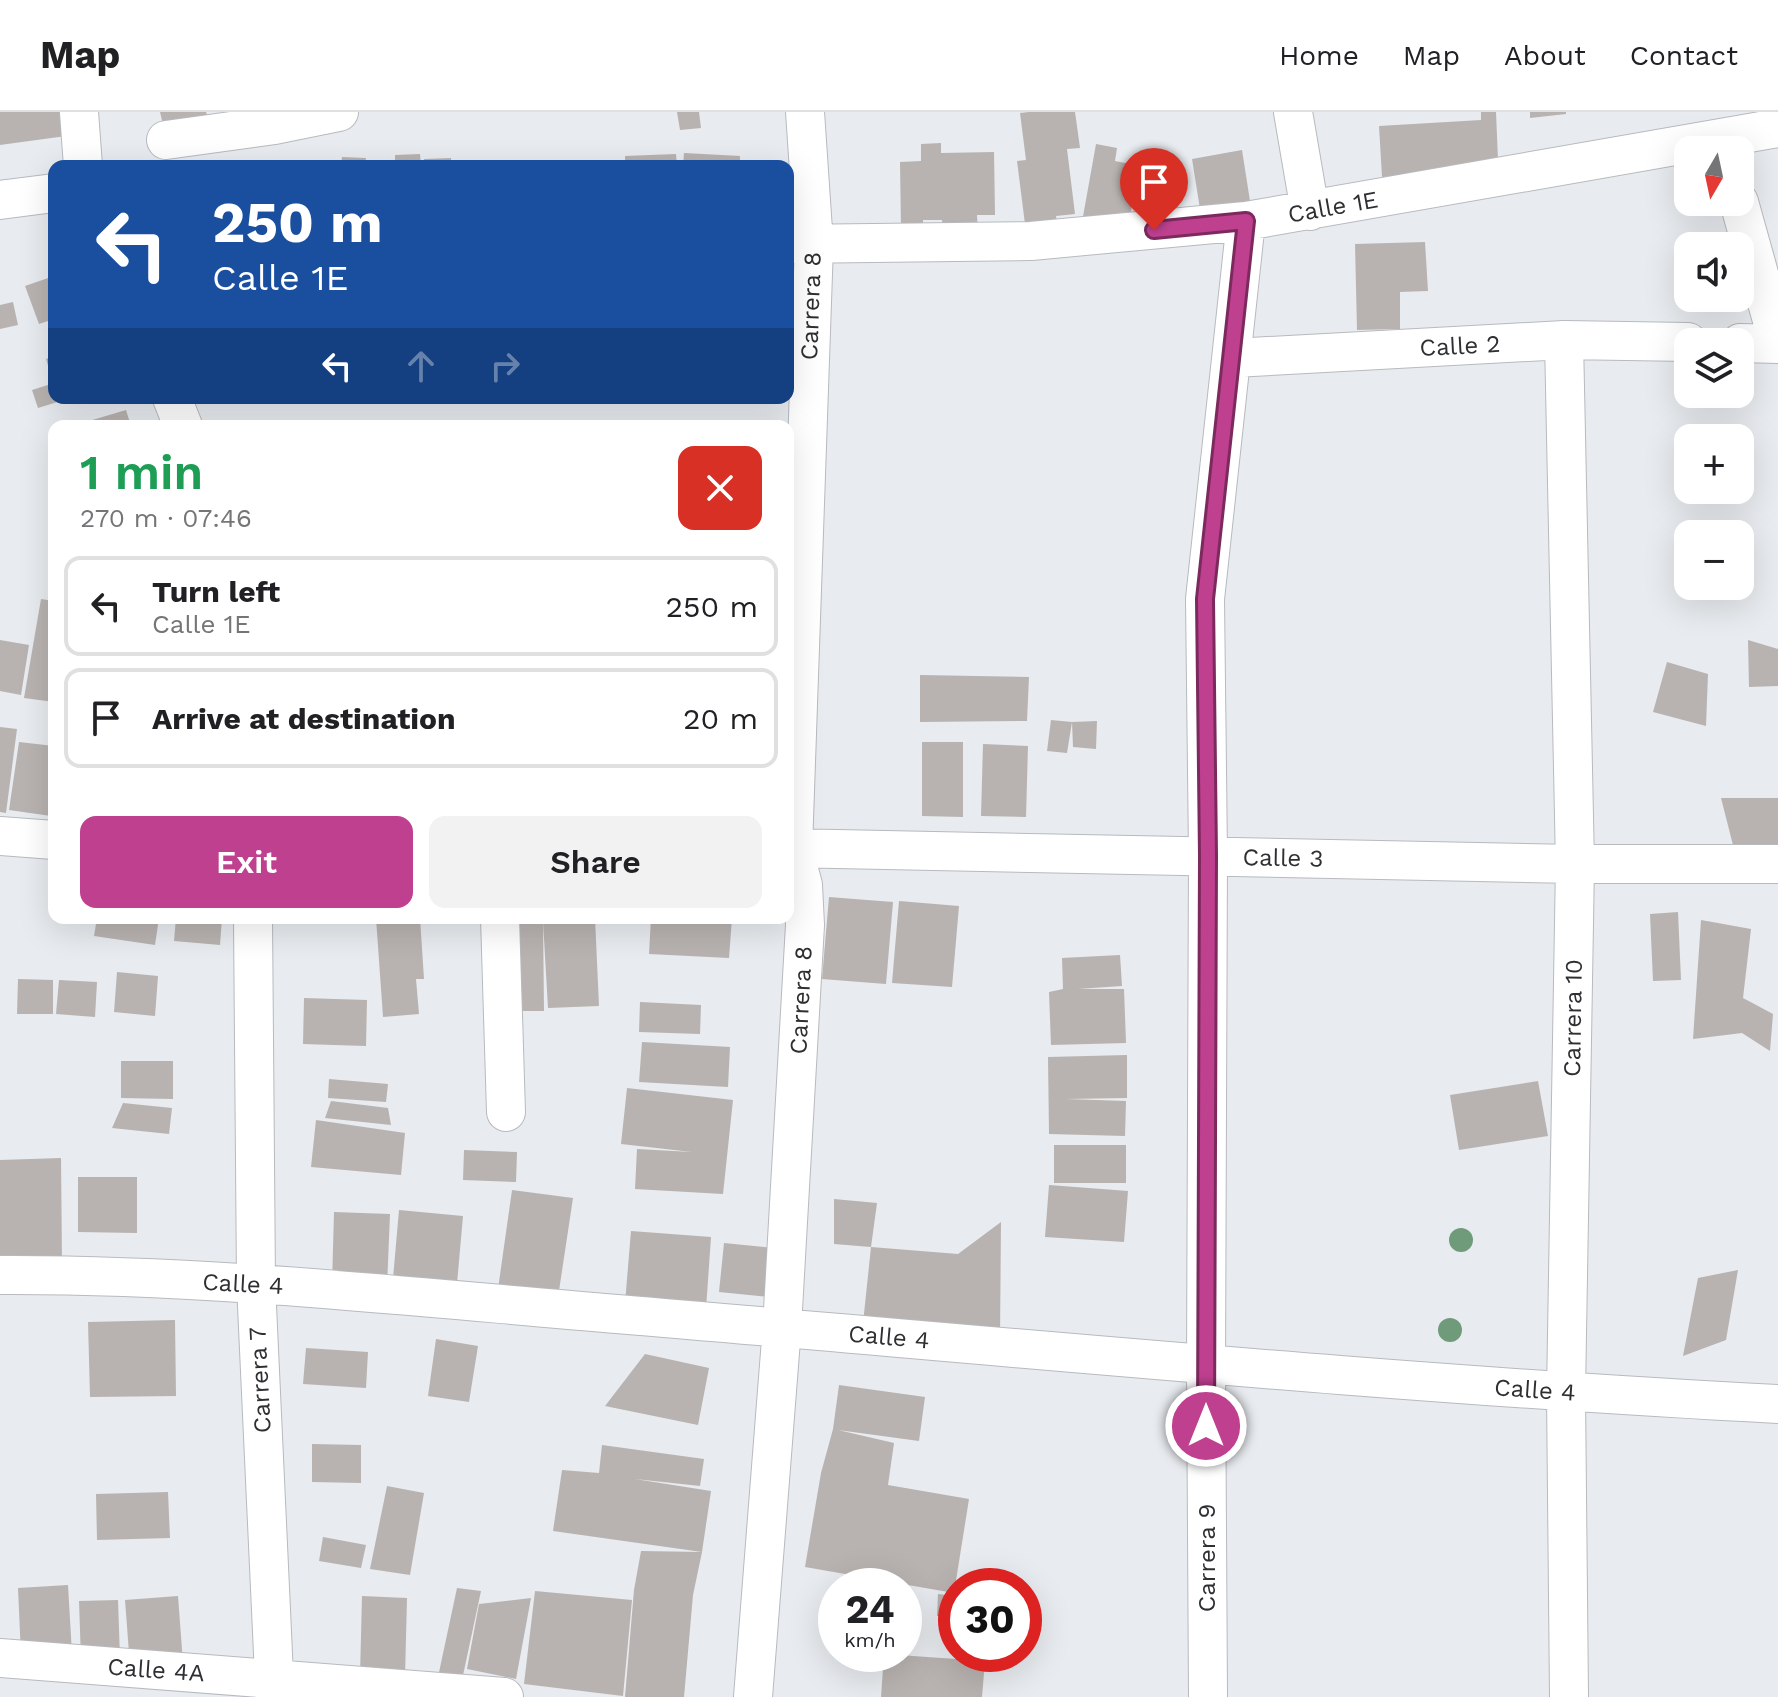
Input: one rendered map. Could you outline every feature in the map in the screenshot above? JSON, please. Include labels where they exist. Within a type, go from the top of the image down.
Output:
[{"type":"street","points":[[79,112],[82,160]]},
{"type":"street","points":[[166,140],[275,125],[339,112]]},
{"type":"street","name":"Carrera 8","points":[[794,628],[805,112]]},
{"type":"street","points":[[1293,112],[1310,211]]},
{"type":"street","name":"Calle 1E","points":[[801,244],[1031,241],[1246,221],[1720,133],[1778,128]]},
{"type":"street","points":[[0,200],[48,194]]},
{"type":"street","points":[[1743,216],[1778,343],[1754,343]]},
{"type":"street","name":"Carrera 9","points":[[1208,1697],[1205,599],[1246,221]]},
{"type":"street","name":"Calle 2","points":[[1233,358],[1564,340],[1674,342]]},
{"type":"street","name":"Carrera 10","points":[[1564,340],[1575,864],[1566,1393],[1569,1697]]},
{"type":"street","points":[[0,836],[48,840]]},
{"type":"street","name":"Calle 3","points":[[794,848],[1575,864],[1778,864]]},
{"type":"street","name":"Carrera 8","points":[[753,1697],[782,1327],[805,925],[803,885],[794,859]]},
{"type":"street","name":"Carrera 7","points":[[253,924],[256,1284],[275,1688]]},
{"type":"street","points":[[500,924],[506,1112]]},
{"type":"street","name":"Calle 4","points":[[0,1275],[256,1284],[1206,1365],[1566,1393],[1778,1404]]},
{"type":"street","name":"Calle 4A","points":[[0,1658],[275,1688],[504,1697]]},
{"type":"building","points":[[0,112],[62,112],[66,136],[0,145]]},
{"type":"building","points":[[160,112],[206,112],[207,115],[182,120],[164,129]]},
{"type":"building","points":[[677,112],[699,112],[701,128],[680,130]]},
{"type":"building","points":[[1075,112],[1080,148],[1067,149],[1075,214],[1056,216],[1058,228],[1026,232],[1017,161],[1026,160],[1020,113]]},
{"type":"building","points":[[1481,112],[1496,112],[1498,160],[1462,172],[1382,177],[1379,126],[1481,120]]},
{"type":"building","points":[[1530,112],[1566,112],[1566,114],[1530,118]]},
{"type":"building","points":[[941,143],[941,153],[994,152],[995,215],[977,215],[978,232],[943,233],[942,220],[923,220],[923,228],[901,229],[900,162],[921,161],[921,144]]},
{"type":"building","points":[[1096,144],[1117,148],[1115,161],[1140,166],[1127,231],[1082,222]]},
{"type":"building","points":[[1242,150],[1250,201],[1200,209],[1192,159]]},
{"type":"building","points":[[684,153],[740,156],[740,160],[683,160]]},
{"type":"building","points":[[420,154],[420,160],[395,160],[395,155]]},
{"type":"building","points":[[676,154],[676,160],[625,160],[625,156]]},
{"type":"building","points":[[342,157],[366,158],[366,160],[342,160]]},
{"type":"building","points":[[451,158],[451,160],[424,160]]},
{"type":"building","points":[[1425,242],[1428,291],[1400,292],[1400,329],[1357,330],[1355,244]]},
{"type":"building","points":[[48,278],[48,321],[39,324],[25,286]]},
{"type":"building","points":[[13,302],[18,325],[0,329],[0,305]]},
{"type":"building","points":[[48,385],[48,404],[51,404],[38,408],[32,390]]},
{"type":"building","points":[[126,410],[129,420],[92,420]]},
{"type":"building","points":[[41,599],[48,600],[48,701],[24,698]]},
{"type":"building","points":[[0,640],[29,645],[21,695],[0,691]]},
{"type":"building","points":[[1748,640],[1778,649],[1778,686],[1749,687]]},
{"type":"building","points":[[1667,662],[1708,674],[1706,726],[1653,712]]},
{"type":"building","points":[[920,675],[1029,677],[1027,721],[920,722]]},
{"type":"building","points":[[1051,720],[1072,722],[1067,753],[1047,751]]},
{"type":"building","points":[[1097,721],[1096,749],[1073,747],[1072,722]]},
{"type":"building","points":[[0,727],[17,729],[6,813],[0,812]]},
{"type":"building","points":[[19,742],[48,745],[48,816],[9,810]]},
{"type":"building","points":[[922,742],[963,742],[963,817],[922,816]]},
{"type":"building","points":[[983,744],[1028,746],[1026,817],[981,816]]},
{"type":"building","points":[[1721,798],[1778,798],[1778,851],[1735,853]]},
{"type":"building","points":[[829,897],[893,902],[886,984],[822,979]]},
{"type":"building","points":[[899,901],[959,906],[952,987],[892,983]]},
{"type":"building","points":[[1678,912],[1681,980],[1653,981],[1650,914]]},
{"type":"building","points":[[1701,920],[1751,929],[1743,998],[1773,1014],[1770,1051],[1742,1033],[1693,1039]]},
{"type":"building","points":[[96,924],[158,924],[155,945],[94,936]]},
{"type":"building","points":[[175,924],[222,924],[220,945],[174,941]]},
{"type":"building","points":[[376,924],[420,924],[424,979],[416,979],[419,1014],[383,1017]]},
{"type":"building","points":[[504,924],[543,924],[544,1011],[505,1011]]},
{"type":"building","points":[[543,924],[595,924],[599,1006],[548,1008]]},
{"type":"building","points":[[651,924],[732,924],[729,958],[649,954]]},
{"type":"building","points":[[1120,955],[1122,986],[1078,989],[1124,989],[1126,1043],[1051,1045],[1049,992],[1063,989],[1062,958]]},
{"type":"building","points":[[117,972],[158,976],[155,1016],[114,1012]]},
{"type":"building","points":[[18,979],[53,980],[53,1014],[17,1014]]},
{"type":"building","points":[[59,980],[97,982],[95,1017],[56,1014]]},
{"type":"building","points":[[304,998],[367,1000],[366,1046],[303,1044]]},
{"type":"building","points":[[640,1002],[701,1005],[700,1034],[639,1032]]},
{"type":"building","points":[[642,1042],[730,1047],[728,1087],[639,1082]]},
{"type":"building","points":[[1127,1055],[1127,1098],[1066,1099],[1126,1101],[1125,1136],[1049,1134],[1048,1057]]},
{"type":"building","points":[[121,1061],[173,1061],[173,1099],[121,1098]]},
{"type":"building","points":[[329,1079],[388,1084],[386,1102],[328,1098]]},
{"type":"building","points":[[1538,1081],[1548,1136],[1459,1150],[1450,1095]]},
{"type":"building","points":[[627,1088],[733,1100],[723,1194],[635,1189],[637,1149],[692,1152],[621,1144]]},
{"type":"building","points":[[331,1101],[388,1108],[391,1125],[325,1118]]},
{"type":"building","points":[[123,1103],[172,1108],[169,1134],[112,1128]]},
{"type":"building","points":[[316,1120],[405,1133],[401,1175],[311,1167]]},
{"type":"building","points":[[1054,1145],[1126,1145],[1126,1183],[1054,1183]]},
{"type":"building","points":[[464,1150],[517,1152],[516,1182],[463,1180]]},
{"type":"building","points":[[61,1158],[62,1263],[0,1264],[0,1160]]},
{"type":"building","points":[[78,1177],[137,1177],[137,1233],[78,1232]]},
{"type":"building","points":[[1049,1185],[1128,1191],[1124,1242],[1045,1237]]},
{"type":"building","points":[[512,1190],[573,1198],[557,1304],[497,1296]]},
{"type":"building","points":[[834,1199],[877,1203],[871,1247],[834,1244]]},
{"type":"building","points":[[399,1210],[463,1216],[456,1295],[392,1290]]},
{"type":"building","points":[[334,1212],[390,1214],[387,1287],[332,1285]]},
{"type":"building","points":[[1001,1222],[1000,1338],[863,1323],[871,1247],[958,1254]]},
{"type":"building","points":[[631,1231],[711,1237],[706,1309],[625,1303]]},
{"type":"building","points":[[724,1243],[775,1248],[770,1297],[719,1292]]},
{"type":"building","points":[[1738,1270],[1726,1340],[1683,1356],[1698,1278]]},
{"type":"building","points":[[175,1320],[176,1396],[90,1397],[88,1322]]},
{"type":"building","points":[[436,1339],[478,1346],[469,1402],[428,1396]]},
{"type":"building","points":[[306,1348],[368,1352],[366,1388],[303,1384]]},
{"type":"building","points":[[645,1354],[709,1368],[698,1425],[605,1406]]},
{"type":"building","points":[[839,1385],[925,1397],[919,1441],[838,1430],[894,1443],[888,1485],[969,1499],[958,1568],[938,1568],[938,1590],[922,1587],[922,1568],[805,1567],[821,1473],[833,1429]]},
{"type":"building","points":[[312,1444],[361,1445],[361,1483],[312,1482]]},
{"type":"building","points":[[602,1445],[704,1459],[700,1486],[635,1479],[711,1491],[702,1552],[553,1531],[562,1470],[599,1473]]},
{"type":"building","points":[[387,1486],[424,1493],[410,1575],[370,1569]]},
{"type":"building","points":[[168,1492],[170,1538],[97,1540],[96,1494]]},
{"type":"building","points":[[323,1537],[366,1545],[361,1568],[319,1561]]},
{"type":"building","points":[[641,1551],[702,1552],[693,1595],[684,1697],[625,1697],[634,1590]]},
{"type":"building","points":[[68,1585],[72,1654],[21,1656],[18,1588]]},
{"type":"building","points":[[457,1588],[481,1591],[462,1680],[438,1677]]},
{"type":"building","points":[[535,1591],[632,1600],[623,1696],[524,1684]]},
{"type":"building","points":[[178,1596],[183,1663],[130,1666],[125,1600]]},
{"type":"building","points":[[362,1596],[407,1598],[405,1677],[360,1676]]},
{"type":"building","points":[[531,1598],[516,1679],[467,1669],[479,1604]]},
{"type":"building","points":[[118,1600],[120,1659],[81,1660],[79,1601]]},
{"type":"building","points":[[922,1657],[938,1658],[938,1672],[984,1672],[982,1697],[881,1697],[883,1672],[922,1672]]},
{"type":"route","points":[[1154,230],[1246,221],[1205,599],[1208,856],[1206,1426]]}]
